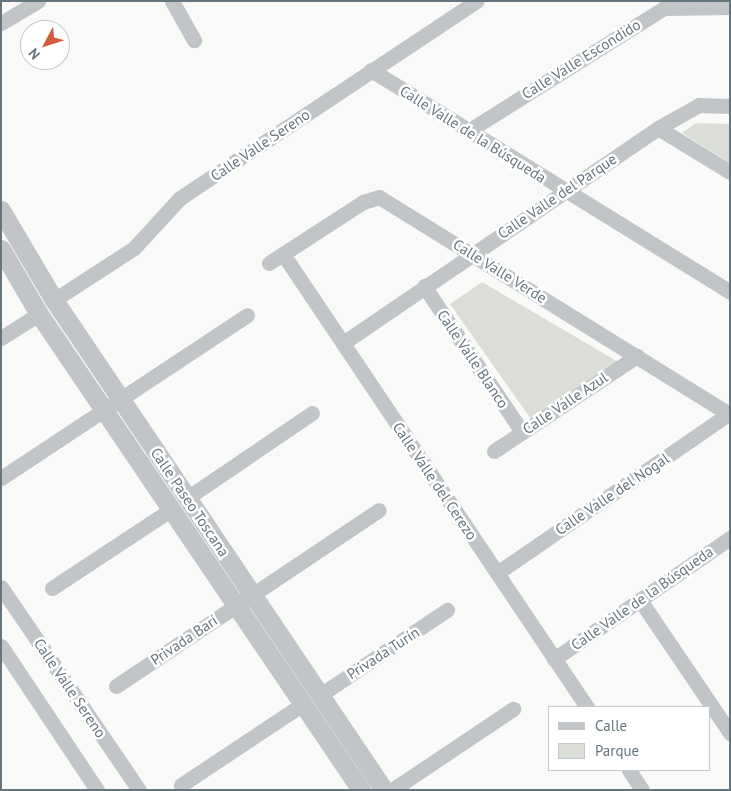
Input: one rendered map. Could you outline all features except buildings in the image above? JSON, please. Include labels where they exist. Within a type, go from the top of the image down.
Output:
[{"type":"street","points":[[1,23],[38,1]]},
{"type":"street","points":[[172,1],[194,40]]},
{"type":"street","name":"Calle Valle Sereno","points":[[54,300],[134,248],[180,198],[476,1]]},
{"type":"street","name":"Calle Valle Escondido","points":[[468,131],[664,8],[730,7]]},
{"type":"street","name":"Calle Valle de la Búsqueda","points":[[371,70],[729,290]]},
{"type":"street","name":"Calle Valle del Parque","points":[[343,343],[471,253],[658,128],[699,105],[730,106]]},
{"type":"street","points":[[658,128],[730,172]]},
{"type":"street","name":"Calle Valle Verde","points":[[270,263],[363,202],[379,197],[729,415]]},
{"type":"street","name":"Calle Paseo Toscana","points":[[1,210],[54,300],[384,790]]},
{"type":"street","name":"Calle Paseo Toscana","points":[[1,249],[39,314],[361,790]]},
{"type":"street","name":"Calle Valle del Cerezo","points":[[284,254],[586,706]]},
{"type":"street","name":"Calle Valle Blanco","points":[[424,286],[522,432]]},
{"type":"street","points":[[1,338],[39,314]]},
{"type":"street","points":[[1,478],[247,315]]},
{"type":"street","name":"Calle Valle Azul","points":[[494,451],[636,356]]},
{"type":"street","points":[[187,498],[312,413]]},
{"type":"street","name":"Calle Valle del Nogal","points":[[496,573],[729,415]]},
{"type":"street","points":[[52,588],[172,509]]},
{"type":"street","name":"Privada Barí","points":[[116,686],[378,510]]},
{"type":"street","name":"Calle Valle de la Búsqueda","points":[[554,659],[728,543]]},
{"type":"street","name":"Calle Valle Sereno","points":[[1,587],[139,790]]},
{"type":"street","points":[[640,600],[730,732]]},
{"type":"street","name":"Privada Turín","points":[[320,695],[447,610]]},
{"type":"street","points":[[1,646],[97,790]]},
{"type":"street","points":[[181,785],[303,704]]},
{"type":"street","points":[[392,790],[513,709]]},
{"type":"street","points":[[629,771],[642,790]]},
{"type":"green space","points":[[696,123],[730,124],[730,163],[682,133]]},
{"type":"green space","points":[[482,282],[620,363],[533,422],[450,304]]}]
